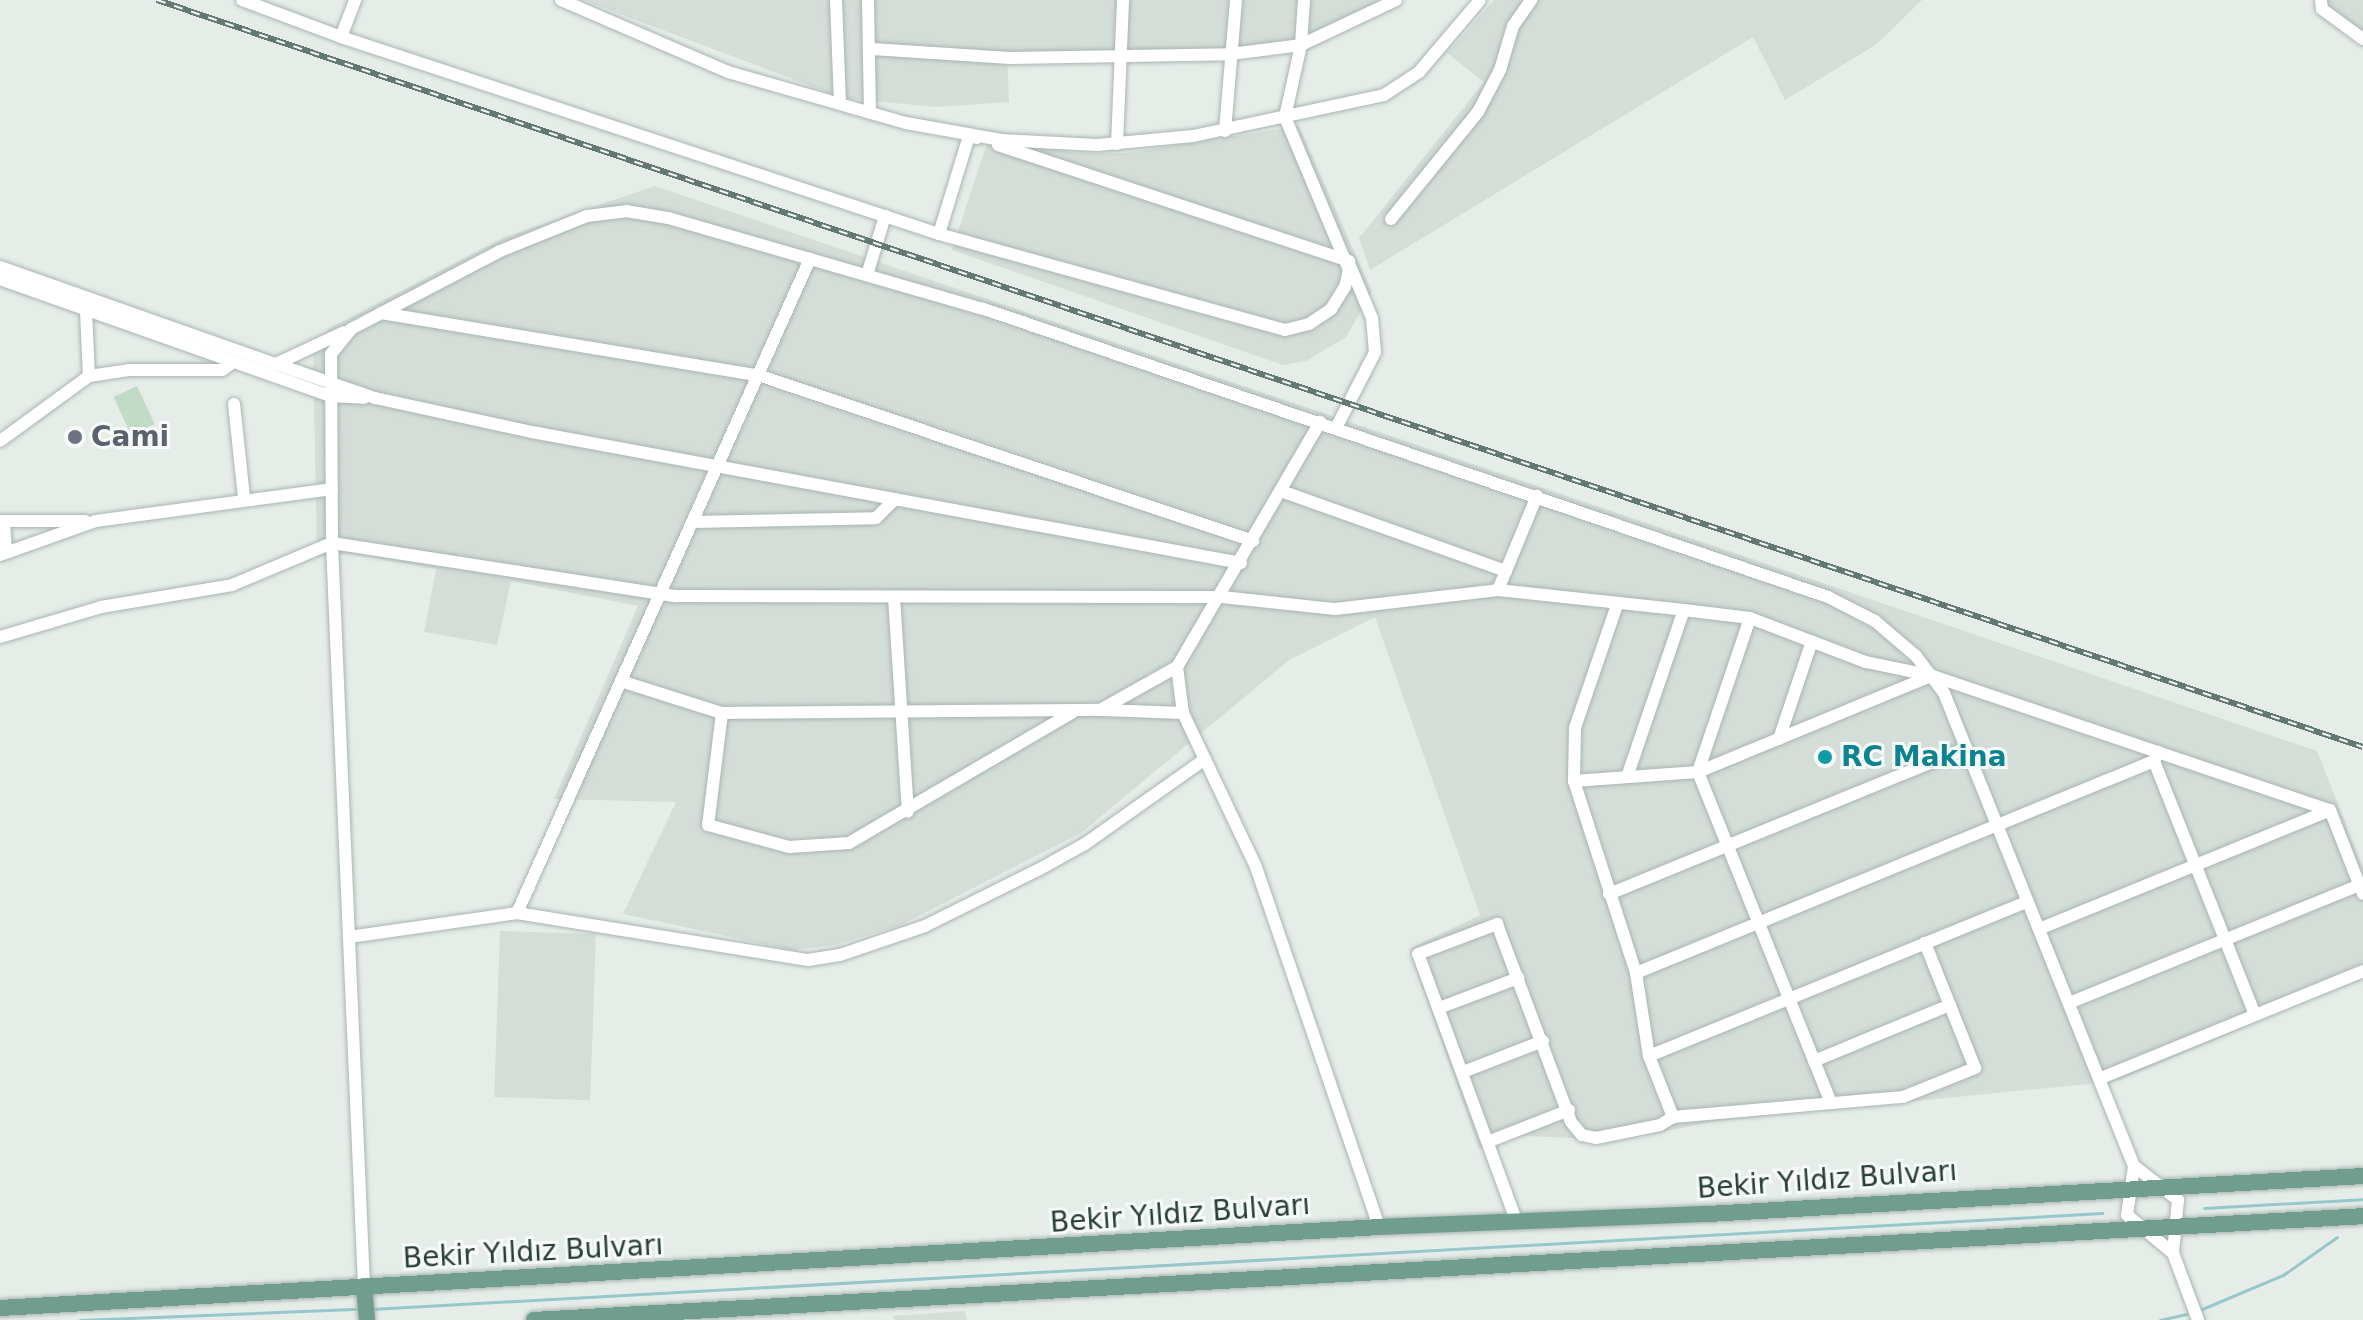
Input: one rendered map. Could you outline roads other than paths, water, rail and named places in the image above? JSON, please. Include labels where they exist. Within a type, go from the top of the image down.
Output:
[{"type":"main road","name":"Bekir Yıldız Bulvarı","points":[[0,1308],[366,1306],[1379,1227],[1708,1214],[2131,1186],[2363,1176]]},
{"type":"main road","points":[[534,1320],[2363,1216]]},
{"type":"street","points":[[242,0],[341,37],[939,234],[1285,330],[1317,320],[1337,302],[1345,287],[1349,261]]},
{"type":"street","points":[[341,37],[355,0]]},
{"type":"street","points":[[561,0],[694,59],[870,113],[969,136],[1349,261]]},
{"type":"street","points":[[836,0],[840,104]]},
{"type":"street","points":[[868,0],[872,49],[870,113]]},
{"type":"street","points":[[1117,144],[1123,0]]},
{"type":"street","points":[[1225,131],[1236,0]]},
{"type":"street","points":[[1304,0],[1301,45],[1285,117],[1372,318],[1376,345],[1371,366],[1336,428]]},
{"type":"street","points":[[1375,14],[1376,0]]},
{"type":"street","points":[[872,49],[1010,58],[1231,54],[1301,45],[1375,14],[1396,0]]},
{"type":"street","points":[[969,136],[1117,144],[1225,131],[1393,91],[1419,72],[1480,0]]},
{"type":"street","points":[[1391,219],[1478,112],[1500,70],[1513,26],[1531,0]]},
{"type":"street","points":[[2321,0],[2322,9],[2363,39]]},
{"type":"street","points":[[939,234],[969,136]]},
{"type":"street","points":[[276,364],[351,329],[500,251],[575,220],[612,212],[654,214],[984,309],[1845,604],[1890,631],[1933,676],[1966,748],[2134,1166],[2127,1215],[2173,1253]]},
{"type":"street","points":[[867,275],[885,216]]},
{"type":"street","points":[[517,913],[624,682],[656,594],[720,467],[810,259]]},
{"type":"street","points":[[0,267],[375,398]]},
{"type":"street","points":[[0,279],[330,396],[375,398],[720,467],[1241,563]]},
{"type":"street","points":[[86,311],[89,376]]},
{"type":"street","points":[[381,313],[761,376],[1253,541]]},
{"type":"street","points":[[351,329],[333,349],[330,380],[332,543],[366,1306]]},
{"type":"street","points":[[0,441],[89,376],[129,370],[222,370],[232,363]]},
{"type":"street","points":[[234,404],[244,498]]},
{"type":"street","points":[[1100,710],[1177,667],[1222,597],[1320,422]]},
{"type":"street","points":[[96,521],[3,554],[2,522],[96,521],[244,498],[332,489]]},
{"type":"street","points":[[1281,491],[1506,571]]},
{"type":"street","points":[[1498,590],[1537,496]]},
{"type":"street","points":[[692,522],[876,518],[895,499]]},
{"type":"street","points":[[0,637],[101,607],[232,585],[332,543],[656,594],[1222,597],[1335,609],[1498,590],[1750,618],[1866,662],[1933,676],[2156,757],[2330,810]]},
{"type":"street","points":[[894,597],[908,812]]},
{"type":"street","points":[[1617,605],[1575,728],[1574,781],[1636,973],[1649,1056],[1673,1117]]},
{"type":"street","points":[[1627,777],[1684,610]]},
{"type":"street","points":[[1750,618],[1698,772],[1830,1101]]},
{"type":"street","points":[[1779,739],[1812,641]]},
{"type":"street","points":[[1177,667],[1183,713],[1256,867],[1379,1227]]},
{"type":"street","points":[[1574,781],[1698,772],[1933,676]]},
{"type":"street","points":[[624,682],[722,713],[1075,710],[1183,713]]},
{"type":"street","points":[[722,713],[708,825],[789,847],[849,843],[908,812],[1075,710]]},
{"type":"street","points":[[1609,894],[1966,748]]},
{"type":"street","points":[[1636,973],[2156,757]]},
{"type":"street","points":[[2156,757],[2255,1015]]},
{"type":"street","points":[[349,937],[517,913],[808,960],[840,955],[908,934],[1038,870],[1085,844],[1205,759]]},
{"type":"street","points":[[2039,929],[2330,810]]},
{"type":"street","points":[[2069,1003],[2361,889],[2330,810]]},
{"type":"street","points":[[1649,1056],[2028,901]]},
{"type":"street","points":[[1516,1220],[1490,1141],[1418,954],[1497,924],[1573,1127],[1591,1139],[1660,1125],[1673,1117],[1903,1097],[1975,1068],[1925,943]]},
{"type":"street","points":[[2101,1078],[2363,971]]},
{"type":"street","points":[[1439,1008],[1518,978]]},
{"type":"street","points":[[1814,1061],[1950,1005]]},
{"type":"street","points":[[1463,1072],[1543,1041]]},
{"type":"street","points":[[1490,1141],[1569,1110]]},
{"type":"street","points":[[2134,1166],[2165,1185],[2178,1200],[2178,1227],[2173,1253],[2198,1320]]},
{"type":"waterway","points":[[2204,1208],[2363,1199]]},
{"type":"waterway","points":[[371,1309],[2102,1213]]},
{"type":"waterway","points":[[2202,1309],[2283,1275],[2337,1237]]},
{"type":"waterway","points":[[80,1320],[359,1309]]},
{"type":"waterway","points":[[2160,1320],[2186,1314]]},
{"type":"railway","points":[[157,0],[2363,747]]},
{"type":"place","name":"Cami","points":[[75,437]]},
{"type":"place","name":"RC Makina","points":[[1825,757]]}]
